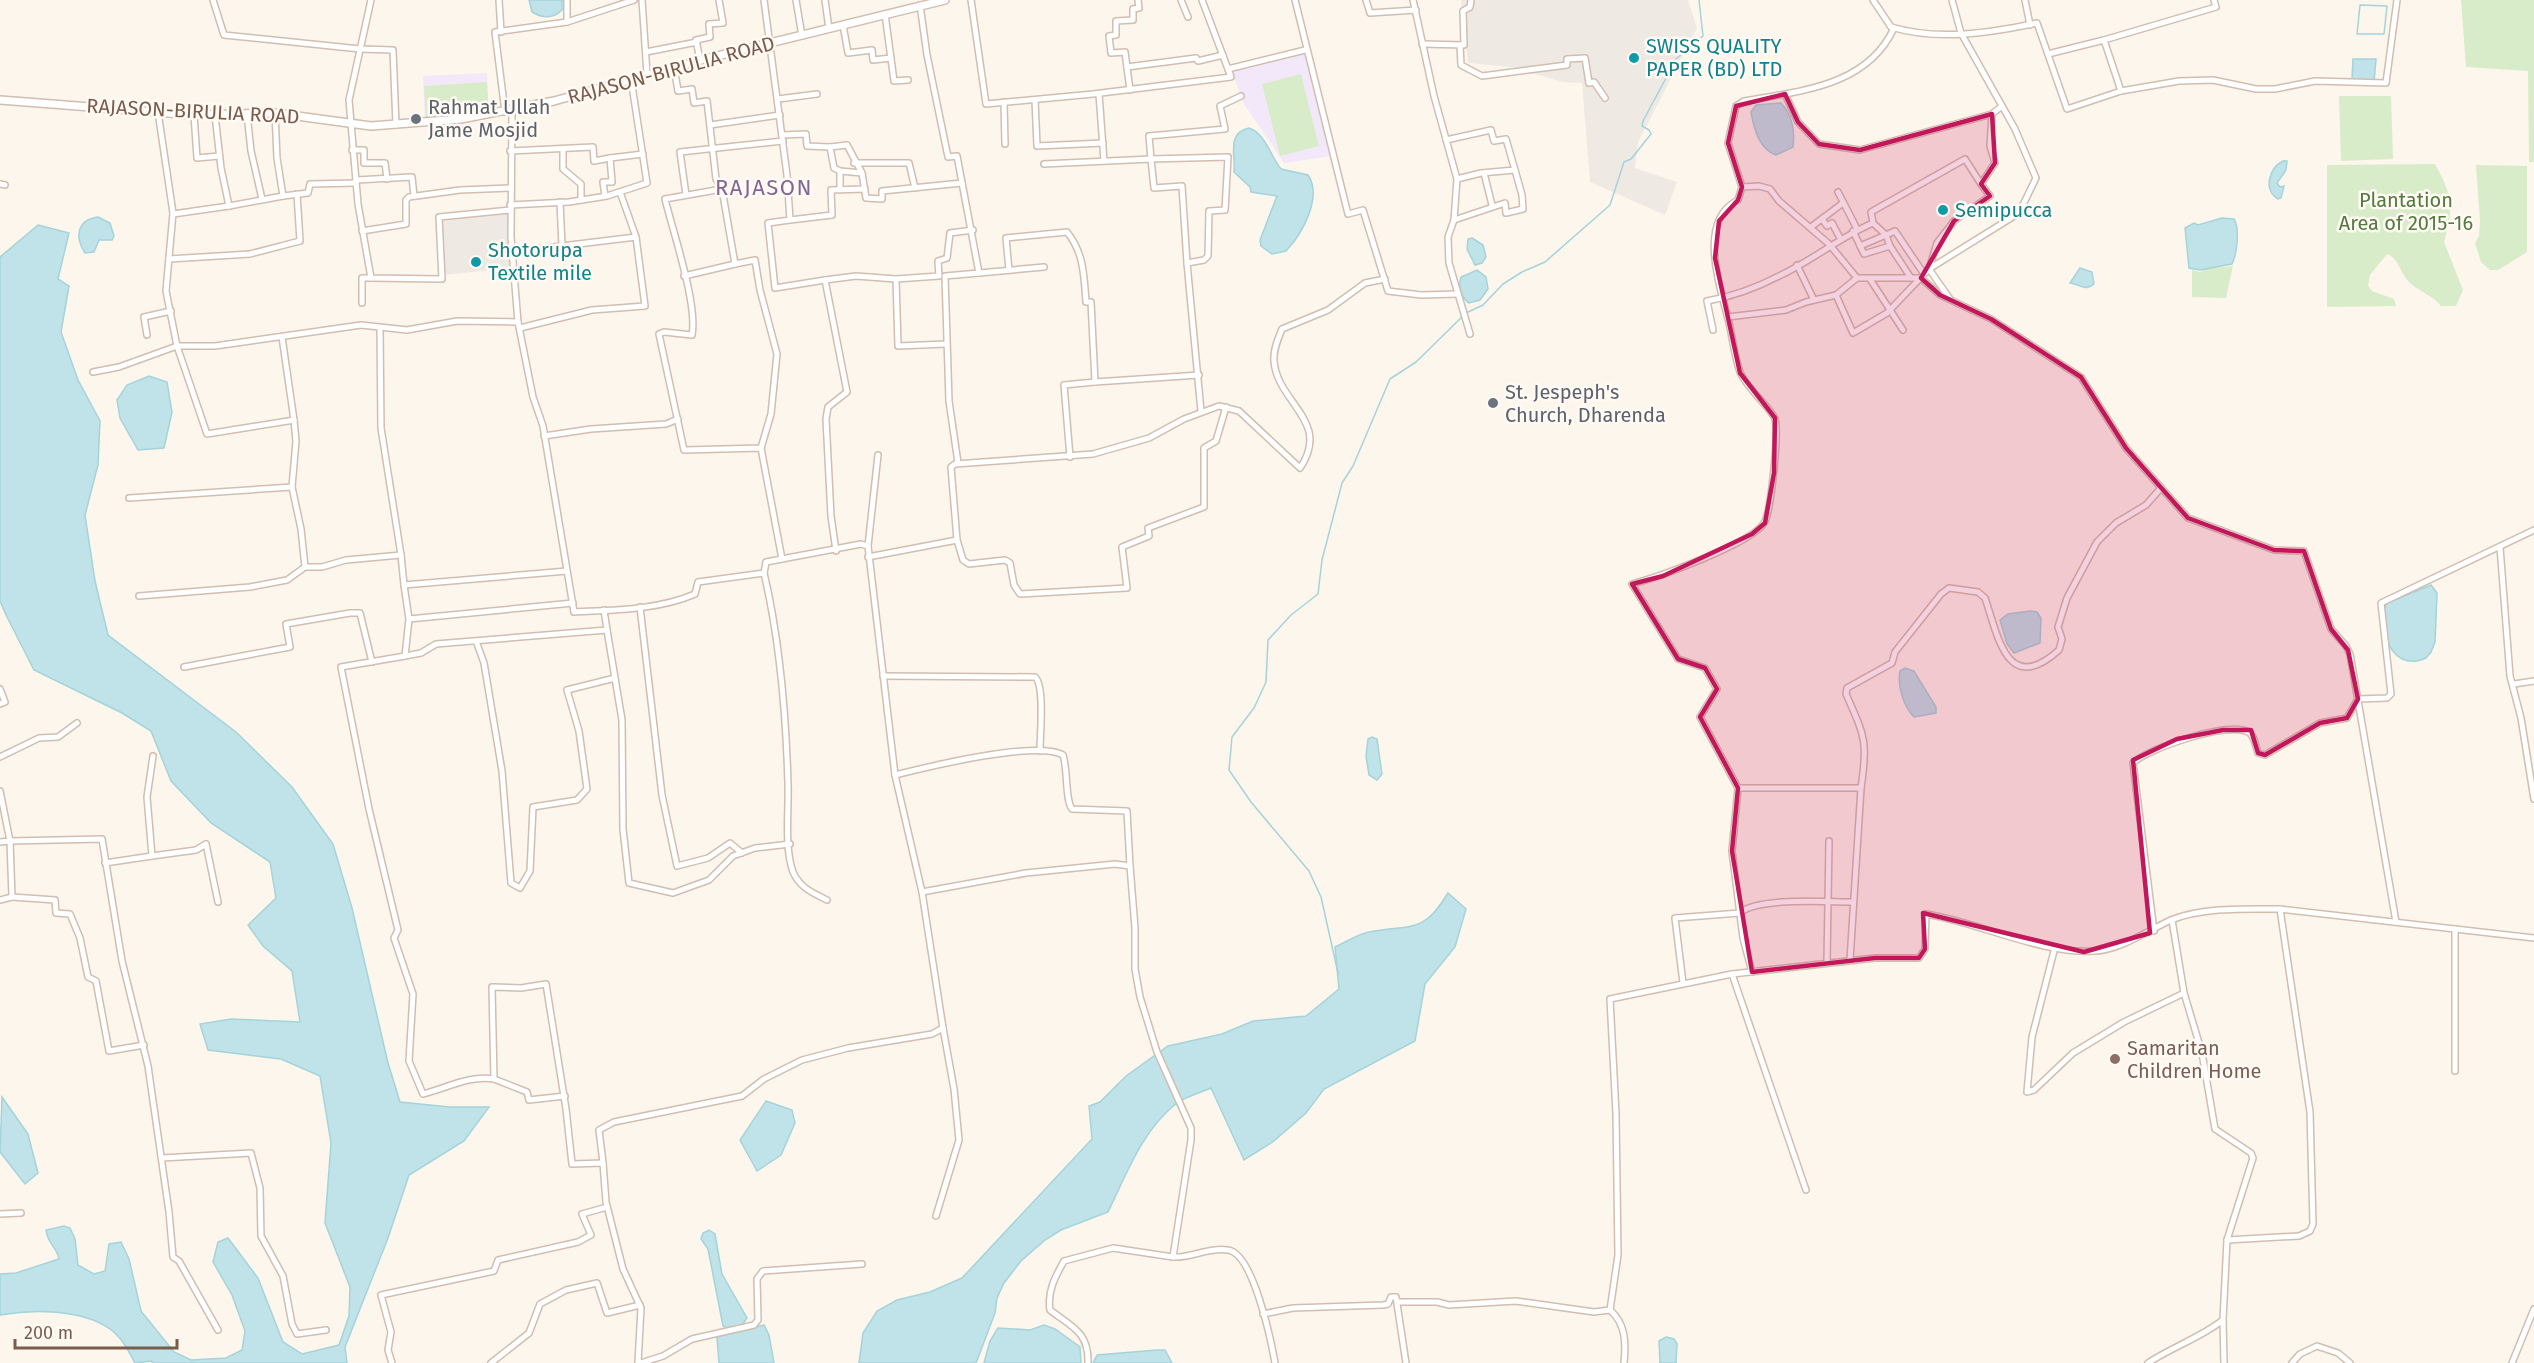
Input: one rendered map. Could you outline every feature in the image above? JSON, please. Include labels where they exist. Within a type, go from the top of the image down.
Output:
[{"type":"street","points":[[213,0],[224,35],[360,49],[393,50],[396,125]]},
{"type":"street","points":[[371,0],[349,100],[352,150],[362,231],[371,278]]},
{"type":"street","points":[[500,0],[501,32]]},
{"type":"street","points":[[567,0],[567,22]]},
{"type":"street","points":[[634,0],[567,22],[495,32],[509,112],[512,252],[519,325],[533,397],[544,436],[574,612],[640,607],[683,599],[695,594],[698,582],[764,573]]},
{"type":"street","points":[[642,0],[648,74]]},
{"type":"street","points":[[646,52],[711,37],[709,24],[723,23],[719,0]]},
{"type":"street","points":[[764,0],[780,115],[790,220]]},
{"type":"street","points":[[796,0],[802,36]]},
{"type":"street","points":[[825,0],[829,29]]},
{"type":"street","points":[[971,0],[986,104],[1099,94],[1231,77],[1202,0]]},
{"type":"street","points":[[1130,90],[1125,52],[1110,52],[1109,36],[1116,35],[1116,21],[1133,20],[1133,9],[1139,8],[1138,0]]},
{"type":"street","points":[[1181,0],[1188,17]]},
{"type":"street","points":[[1295,0],[1305,50],[1348,214],[1363,210],[1388,291],[1399,294],[1458,294]]},
{"type":"street","points":[[1366,0],[1370,13],[1416,10]]},
{"type":"street","points":[[1413,0],[1457,179],[1454,220],[1448,237],[1449,263],[1470,334]]},
{"type":"street","points":[[1422,44],[1464,45],[1463,11],[1470,7],[1471,0]]},
{"type":"street","points":[[1873,0],[1894,28],[1914,34],[2000,31],[2037,23],[2067,109],[2121,91],[2179,81],[2213,80],[2256,89],[2275,89],[2315,81],[2386,82],[2397,0]]},
{"type":"street","points":[[1836,295],[1853,333],[1890,309],[1929,269],[2019,213],[2036,178],[2002,106],[1961,33],[1952,0]]},
{"type":"street","points":[[2025,0],[2030,25]]},
{"type":"street","points":[[2048,54],[2216,7],[2214,0]]},
{"type":"street","name":"RAJASON-BIRULIA ROAD","points":[[0,100],[194,115],[274,113],[350,124],[396,125],[462,119],[509,112],[700,60],[829,29],[918,3],[940,1]]},
{"type":"street","points":[[918,3],[948,157],[957,156],[973,230],[979,273]]},
{"type":"street","points":[[885,14],[894,81],[908,80]]},
{"type":"street","points":[[843,25],[848,53],[872,50],[873,60],[891,58]]},
{"type":"street","points":[[1752,972],[1740,913],[1732,851],[1738,788],[1700,717],[1717,689],[1705,668],[1678,659],[1632,584],[1664,576],[1752,534],[1765,523],[1774,472],[1775,418],[1740,373],[1715,241],[1719,221],[1730,205],[1738,200],[1742,187],[1728,143],[1736,106],[1744,101],[1831,85],[1860,68],[1887,43],[1894,28]]},
{"type":"street","points":[[2104,40],[2121,91]]},
{"type":"street","points":[[697,42],[700,60]]},
{"type":"street","points":[[1460,45],[1461,65],[1482,76],[1567,65],[1567,59],[1585,58],[1589,83],[1594,81],[1605,98]]},
{"type":"street","points":[[1228,69],[1305,50]]},
{"type":"street","points":[[1127,67],[1196,58],[1198,61],[1223,56]]},
{"type":"street","points":[[674,67],[678,91],[692,89],[694,103],[707,101],[716,179],[722,189],[735,264]]},
{"type":"street","points":[[362,303],[362,278],[442,279],[439,217],[581,200],[605,196],[647,183],[632,79]]},
{"type":"street","points":[[778,99],[817,94]]},
{"type":"street","points":[[1099,94],[1104,161]]},
{"type":"street","points":[[1785,94],[1798,122],[1819,144],[1860,150],[1992,114],[2002,106]]},
{"type":"street","points":[[1201,411],[1182,186],[1154,188],[1149,136],[1225,129],[1220,106],[1241,96]]},
{"type":"street","points":[[1035,100],[1037,146],[1103,143]]},
{"type":"street","points":[[1004,102],[1005,144]]},
{"type":"street","points":[[158,112],[173,214],[166,269],[166,291],[177,346],[207,434],[294,420]]},
{"type":"street","points":[[274,113],[277,158],[283,196]]},
{"type":"street","points":[[247,114],[251,151],[262,199]]},
{"type":"street","points":[[1981,184],[1995,163],[1990,146],[1992,114]]},
{"type":"street","points":[[194,115],[197,158],[219,156]]},
{"type":"street","points":[[215,115],[219,156],[230,206]]},
{"type":"street","points":[[710,125],[780,115]]},
{"type":"street","points":[[1446,140],[1491,130],[1494,141],[1506,139],[1522,195],[1523,209],[1506,213],[1505,203],[1492,205],[1454,220]]},
{"type":"street","points":[[686,195],[680,152],[806,134],[807,146],[847,145],[854,163],[862,172],[866,198],[882,199],[882,191],[962,183]]},
{"type":"street","points":[[510,151],[593,147],[594,161],[643,154]]},
{"type":"street","points":[[830,147],[834,168],[840,171],[862,172]]},
{"type":"street","points":[[563,149],[563,169],[581,184],[581,200]]},
{"type":"street","points":[[352,150],[363,150],[364,164],[385,163],[387,179]]},
{"type":"street","points":[[1044,164],[1228,157],[1225,210],[1209,211],[1208,256],[1204,260],[1187,263]]},
{"type":"street","points":[[605,196],[603,182],[612,182],[609,158]]},
{"type":"street","points":[[1911,278],[1890,246],[1886,235],[1873,223],[1871,212],[1965,159],[1990,196],[1954,221],[1937,243],[1929,269]]},
{"type":"street","points":[[854,163],[909,163],[915,188]]},
{"type":"street","points":[[1457,179],[1515,170]]},
{"type":"street","points":[[840,171],[840,189]]},
{"type":"street","points":[[1484,173],[1492,205]]},
{"type":"street","points":[[173,214],[203,212],[262,199],[308,193],[310,184],[412,177],[414,196]]},
{"type":"street","points":[[1742,187],[1759,186],[1770,189],[1779,201],[1829,244],[1857,278]]},
{"type":"street","points":[[362,231],[406,224],[406,200],[414,196],[460,190],[510,188]]},
{"type":"street","points":[[722,189],[665,199],[690,297],[693,333],[688,335],[664,332],[659,334],[684,450],[761,448]]},
{"type":"street","points":[[775,288],[768,223],[832,215],[831,190],[865,189]]},
{"type":"street","points":[[93,372],[119,367],[177,346],[215,346],[361,325],[407,330],[457,321],[519,325],[592,310],[645,306],[636,237],[620,192]]},
{"type":"street","points":[[1838,192],[1864,254],[1890,246]]},
{"type":"street","points":[[169,259],[250,254],[300,241],[297,194]]},
{"type":"street","points":[[560,202],[562,246]]},
{"type":"street","points":[[1811,227],[1844,203]]},
{"type":"street","points":[[1822,219],[1827,226],[1832,223],[1840,238]]},
{"type":"street","points":[[1713,330],[1707,301],[1724,298],[1781,275],[1829,244],[1873,223]]},
{"type":"street","points":[[958,463],[949,401],[942,276],[938,261],[947,258],[950,233],[973,230]]},
{"type":"street","points":[[1860,246],[1895,231],[1923,276],[1940,295],[1991,319],[2081,377],[2126,448],[2188,518],[2274,550],[2304,551],[2333,633],[2349,650],[2396,922]]},
{"type":"street","points":[[1009,270],[1006,238],[1067,232],[1078,245],[1084,271],[1086,302],[1091,302],[1095,382]]},
{"type":"street","points":[[512,252],[636,237]]},
{"type":"street","points":[[684,276],[755,261],[760,290],[777,354],[771,414],[761,448],[782,559]]},
{"type":"street","points":[[1797,265],[1814,300]]},
{"type":"street","points":[[760,290],[856,276],[896,279],[1044,267]]},
{"type":"street","points":[[1929,269],[1951,300]]},
{"type":"street","points":[[1728,317],[1786,310],[1836,295],[1857,278],[1923,276]]},
{"type":"street","points":[[896,279],[898,346],[946,344]]},
{"type":"street","points":[[1226,407],[1216,441],[1204,448],[1204,507],[1148,528],[1149,536],[1122,547],[1127,588],[1020,594],[1014,585],[1010,563],[1005,560],[969,564],[963,560],[957,540],[950,483],[951,467],[958,463],[1093,454],[1149,438],[1201,411],[1226,407],[1239,411],[1300,468],[1306,459],[1310,439],[1308,423],[1280,381],[1276,370],[1275,352],[1282,329],[1328,310],[1365,283],[1385,279]]},
{"type":"street","points":[[1870,279],[1903,330]]},
{"type":"street","points":[[825,280],[847,392],[828,407],[826,419],[831,516],[836,551]]},
{"type":"street","points":[[147,335],[144,317],[171,312]]},
{"type":"street","points":[[380,328],[381,428],[409,619],[405,656]]},
{"type":"street","points":[[282,337],[296,441],[292,487],[301,529],[305,567]]},
{"type":"street","points":[[1070,457],[1064,385],[1199,375]]},
{"type":"street","points":[[544,436],[600,428],[666,424],[678,419]]},
{"type":"street","points":[[878,455],[878,477],[873,493],[868,557],[895,775],[922,892],[954,1089],[959,1140],[936,1216]]},
{"type":"street","points":[[129,498],[292,487]]},
{"type":"street","points":[[1850,960],[1852,902],[1866,752],[1864,737],[1846,694],[1847,688],[1892,663],[1895,652],[1941,594],[1949,588],[1978,592],[1984,597],[2005,657],[2017,665],[2035,666],[2059,650],[2062,639],[2058,627],[2067,598],[2097,542],[2116,524],[2146,505],[2161,488]]},
{"type":"street","points":[[2358,699],[2387,698],[2391,694],[2381,603],[2534,530]]},
{"type":"street","points":[[868,557],[957,540]]},
{"type":"street","points":[[827,900],[805,890],[793,871],[777,642],[764,573],[766,562],[836,551],[861,544],[868,546]]},
{"type":"street","points":[[2500,547],[2510,676],[2514,684],[2534,799]]},
{"type":"street","points":[[140,596],[250,587],[287,580],[305,567],[322,567],[346,560],[401,555]]},
{"type":"street","points":[[404,585],[567,571]]},
{"type":"street","points":[[409,619],[573,603]]},
{"type":"street","points":[[640,607],[662,795],[678,866],[708,858],[730,843],[742,853]]},
{"type":"street","points":[[604,610],[622,720],[623,829],[628,884],[673,893],[709,880],[733,856],[756,848],[790,844]]},
{"type":"street","points":[[184,667],[290,647],[286,624],[350,613],[360,613],[372,662]]},
{"type":"street","points":[[565,1096],[529,1100],[527,1092],[494,1079],[482,1077],[423,1094],[409,1061],[413,994],[394,938],[398,930],[369,809],[341,667],[421,653],[436,644],[607,630]]},
{"type":"street","points":[[476,641],[484,663],[502,771],[511,883],[520,888],[530,871],[532,807],[577,800],[587,789],[579,731],[567,690],[615,678]]},
{"type":"street","points":[[883,676],[1035,677],[1040,683],[1041,693],[1040,751]]},
{"type":"street","points":[[2514,684],[2534,681]]},
{"type":"street","points":[[0,689],[5,702],[0,704]]},
{"type":"street","points":[[2154,931],[2133,763],[2138,758],[2157,752],[2178,739],[2223,730],[2246,730],[2252,735],[2258,753],[2265,755],[2320,723],[2347,718],[2358,699]]},
{"type":"street","points":[[0,757],[39,738],[58,737],[77,723]]},
{"type":"street","points":[[895,775],[957,761],[1040,751],[1063,755],[1068,773],[1068,805],[1072,809],[1127,811],[1136,928],[1135,969],[1157,1052],[1171,1088],[1191,1128],[1173,1257]]},
{"type":"street","points":[[152,856],[147,797],[153,756]]},
{"type":"street","points":[[1738,788],[1762,786],[1861,788]]},
{"type":"street","points":[[0,791],[10,841],[12,897]]},
{"type":"street","points":[[0,842],[102,839],[122,961],[144,1045],[162,1158],[173,1257],[179,1261],[218,1330]]},
{"type":"street","points":[[1827,962],[1829,841]]},
{"type":"street","points":[[105,863],[196,850],[206,844],[218,902]]},
{"type":"street","points":[[922,892],[1026,873],[1115,864],[1130,866]]},
{"type":"street","points":[[0,900],[12,897],[55,900],[56,913],[70,914],[80,938],[88,977],[96,981],[109,1051],[144,1045]]},
{"type":"street","points":[[1683,983],[1675,918],[1740,913],[1746,907],[1852,902]]},
{"type":"street","points":[[1610,1310],[1618,1256],[1616,1113],[1610,999],[1636,996],[1683,983],[1732,974],[1850,960],[1919,958],[1925,949],[1926,914],[2055,947],[2099,951],[2154,931],[2172,920],[2239,909],[2280,909],[2534,938]]},
{"type":"street","points":[[2227,1239],[2299,1236],[2310,1231],[2313,1224],[2310,1112],[2280,909]]},
{"type":"street","points":[[2172,920],[2184,993],[2202,1053],[2215,1129],[2251,1153],[2253,1158],[2227,1239],[2223,1320],[2224,1363]]},
{"type":"street","points":[[2455,929],[2455,1071]]},
{"type":"street","points":[[2055,947],[2032,1036],[2027,1092],[2034,1090],[2073,1053],[2124,1022],[2184,993]]},
{"type":"street","points":[[1732,974],[1806,1190]]},
{"type":"street","points":[[494,1079],[492,987],[521,988],[546,984],[565,1096],[572,1164],[603,1163]]},
{"type":"street","points":[[862,1264],[763,1272],[758,1279],[758,1320],[754,1325],[692,1339],[663,1356],[640,1363],[640,1305],[623,1269],[607,1207],[600,1130],[614,1122],[742,1096],[764,1079],[802,1060],[848,1048],[932,1034],[943,1028]]},
{"type":"street","points":[[162,1158],[251,1153],[260,1188],[261,1236],[283,1276],[292,1324],[297,1334],[326,1330]]},
{"type":"street","points":[[392,1363],[388,1350],[391,1332],[381,1295],[494,1271],[498,1260],[578,1242],[591,1235],[582,1214],[607,1207]]},
{"type":"street","points":[[0,1214],[21,1213]]},
{"type":"street","points":[[1088,1363],[1087,1344],[1083,1336],[1050,1310],[1050,1289],[1064,1261],[1113,1248],[1183,1258],[1208,1250],[1235,1252],[1253,1278],[1275,1363]]},
{"type":"street","points":[[491,1363],[529,1332],[540,1304],[566,1290],[597,1284],[608,1313],[640,1305]]},
{"type":"street","points":[[1263,1314],[1293,1308],[1383,1305],[1388,1304],[1391,1297],[1396,1297],[1406,1363]]},
{"type":"street","points":[[1398,1302],[1449,1305],[1516,1301],[1594,1312],[1610,1310],[1617,1316],[1623,1329],[1624,1363]]},
{"type":"street","points":[[2512,1363],[2534,1309]]},
{"type":"street","points":[[2148,1363],[2174,1346],[2209,1331],[2223,1320]]},
{"type":"street","points":[[2292,1363],[2300,1354],[2317,1346],[2338,1353],[2350,1363]]},
{"type":"highlighted area","points":[[1785,94],[1798,122],[1819,144],[1860,150],[1992,114],[1995,163],[1981,184],[1990,196],[1954,221],[1921,278],[1940,295],[1991,319],[2081,377],[2126,448],[2188,518],[2274,550],[2304,551],[2331,629],[2348,650],[2358,699],[2347,718],[2320,723],[2265,755],[2258,753],[2251,730],[2223,730],[2177,739],[2133,760],[2150,933],[2084,952],[1923,913],[1925,949],[1919,958],[1875,958],[1752,972],[1732,851],[1738,788],[1700,717],[1717,689],[1705,668],[1678,659],[1632,584],[1663,576],[1752,534],[1765,523],[1774,473],[1775,418],[1740,373],[1715,258],[1719,221],[1738,200],[1742,187],[1728,143],[1736,106]]},
{"type":"shaded area","points":[[1461,0],[1688,0],[1697,28],[1638,142],[1635,168],[1677,182],[1665,215],[1590,182],[1582,83],[1563,82],[1511,67],[1468,63]]},
{"type":"shaded area","points":[[1305,52],[1332,156],[1284,163],[1244,104],[1230,67]]},
{"type":"shaded area","points":[[487,73],[489,118],[425,124],[423,76]]},
{"type":"shaded area","name":"Shotorupa Textile mile","points":[[509,213],[511,268],[444,275],[440,218]]},
{"type":"green space","points":[[2461,0],[2534,0],[2534,162],[2529,162],[2528,71],[2466,67]]},
{"type":"green space","points":[[1301,74],[1319,146],[1280,156],[1262,84]]},
{"type":"green space","points":[[487,82],[489,117],[426,120],[424,86]]},
{"type":"green space","points":[[2339,96],[2391,96],[2393,159],[2341,161]]},
{"type":"green space","name":"Plantation Area of 2015-16","points":[[2435,164],[2450,202],[2444,242],[2463,290],[2456,306],[2441,306],[2414,286],[2394,259],[2387,254],[2370,275],[2368,286],[2372,291],[2394,299],[2396,306],[2327,307],[2327,165]]},
{"type":"green space","name":"Plantation Area of 2015-16","points":[[2476,165],[2527,166],[2527,252],[2498,270],[2490,270],[2481,262],[2475,243],[2479,236],[2480,221]]},
{"type":"green space","points":[[2233,266],[2226,298],[2192,297],[2192,270],[2200,272],[2206,269]]},
{"type":"water","points":[[529,0],[562,0],[562,10],[547,17],[540,15],[532,12]]},
{"type":"water","points":[[2353,59],[2376,59],[2374,82],[2352,80]]},
{"type":"water","points":[[1781,103],[1792,124],[1793,147],[1776,155],[1761,143],[1751,112],[1756,105]]},
{"type":"water","points":[[1249,128],[1264,140],[1281,169],[1308,175],[1312,184],[1313,194],[1309,215],[1286,251],[1272,254],[1261,246],[1260,240],[1277,196],[1251,192],[1250,187],[1234,172],[1235,140],[1237,135]]},
{"type":"water","points":[[2283,161],[2287,161],[2286,170],[2277,183],[2280,187],[2284,186],[2281,198],[2278,199],[2273,195],[2269,185],[2271,174]]},
{"type":"water","points":[[98,217],[110,223],[114,236],[112,240],[99,240],[94,252],[85,253],[80,241],[79,230],[85,222]]},
{"type":"water","points":[[2222,218],[2234,219],[2236,223],[2237,242],[2232,264],[2200,270],[2189,268],[2185,228],[2194,223],[2198,225]]},
{"type":"water","points":[[38,225],[69,233],[58,279],[69,286],[61,332],[78,380],[100,421],[98,465],[85,515],[95,581],[108,635],[236,732],[292,787],[333,844],[352,908],[388,1063],[400,1102],[450,1107],[489,1107],[464,1141],[409,1175],[388,1238],[345,1347],[347,1363],[153,1363],[151,1361],[135,1363],[124,1344],[110,1329],[99,1322],[56,1312],[0,1315],[0,1274],[16,1273],[59,1259],[46,1230],[64,1226],[70,1228],[75,1239],[78,1265],[94,1274],[105,1271],[109,1244],[121,1242],[129,1259],[141,1311],[174,1352],[191,1360],[226,1358],[242,1350],[245,1331],[232,1295],[213,1262],[218,1242],[228,1238],[258,1278],[283,1342],[302,1354],[339,1345],[349,1316],[350,1287],[325,1223],[331,1143],[320,1076],[281,1059],[208,1050],[200,1024],[231,1019],[300,1022],[292,971],[263,946],[248,925],[276,898],[270,862],[211,823],[171,781],[151,731],[122,713],[34,670],[0,601],[0,257]]},
{"type":"water","points":[[1472,238],[1483,245],[1486,257],[1482,263],[1475,265],[1467,249],[1468,239]]},
{"type":"water","points":[[2080,268],[2092,272],[2094,284],[2085,287],[2070,283]]},
{"type":"water","points":[[1477,270],[1486,277],[1488,289],[1480,300],[1469,303],[1461,292],[1461,277]]},
{"type":"water","points":[[149,376],[167,382],[172,412],[164,448],[138,450],[120,418],[117,400],[127,385]]},
{"type":"water","points":[[2431,585],[2437,593],[2435,642],[2426,658],[2413,661],[2403,659],[2394,653],[2388,644],[2383,622],[2387,603]]},
{"type":"water","points":[[2037,612],[2041,618],[2040,643],[2014,653],[2007,644],[2000,620],[2008,614]]},
{"type":"water","points":[[1905,668],[1914,671],[1936,707],[1936,713],[1914,717],[1910,713],[1902,696],[1900,683],[1900,671]]},
{"type":"water","points":[[1372,737],[1377,739],[1382,774],[1377,780],[1369,775],[1366,756],[1368,739]]},
{"type":"water","points":[[1448,893],[1466,909],[1455,947],[1425,984],[1415,1041],[1324,1089],[1306,1113],[1274,1141],[1244,1160],[1211,1088],[1189,1096],[1177,1103],[1154,1126],[1136,1153],[1108,1212],[1061,1230],[1045,1240],[1021,1261],[1004,1283],[997,1298],[995,1313],[976,1363],[859,1363],[863,1333],[877,1311],[897,1300],[930,1292],[962,1278],[1092,1139],[1089,1106],[1100,1102],[1126,1076],[1168,1046],[1222,1034],[1253,1021],[1306,1016],[1339,989],[1335,947],[1365,933],[1423,922],[1431,916]]},
{"type":"water","points":[[2,1097],[28,1134],[38,1173],[25,1184],[0,1152]]},
{"type":"water","points":[[766,1101],[792,1110],[795,1123],[781,1155],[757,1171],[740,1140]]},
{"type":"water","points":[[709,1230],[715,1234],[722,1274],[747,1318],[742,1325],[728,1329],[723,1326],[708,1249],[701,1239],[703,1233]]},
{"type":"water","points":[[764,1325],[769,1335],[774,1363],[719,1363],[717,1337]]},
{"type":"water","points":[[1044,1325],[1055,1329],[1080,1347],[1081,1363],[984,1363],[990,1341],[998,1328],[1030,1330]]},
{"type":"water","points":[[1666,1337],[1674,1339],[1677,1344],[1676,1363],[1660,1363],[1659,1341]]},
{"type":"water","points":[[1165,1350],[1172,1363],[1093,1363],[1097,1355]]},
{"type":"waterway","points":[[1338,973],[1321,897],[1309,871],[1251,802],[1229,770],[1232,737],[1254,708],[1266,682],[1268,640],[1291,615],[1318,594],[1322,560],[1342,483],[1353,466],[1390,379],[1416,362],[1466,313],[1483,305],[1503,284],[1522,272],[1545,262],[1610,205],[1624,162],[1631,159],[1651,134],[1642,126],[1643,121],[1666,78],[1669,65],[1703,36],[1699,0]]},
{"type":"waterway","points":[[2360,5],[2387,6],[2384,34],[2357,34],[2360,5]]},
{"type":"place","name":"SWISS QUALITY PAPER (BD) LTD","points":[[1634,58]]},
{"type":"place","name":"Rahmat Ullah Jame Mosjid","points":[[416,119]]},
{"type":"place","name":"Semipucca","points":[[1943,210]]},
{"type":"place","name":"Shotorupa Textile mile","points":[[476,262]]},
{"type":"place","name":"St. Jespeph's Church, Dharenda","points":[[1493,403]]},
{"type":"place","name":"Samaritan Children Home","points":[[2115,1059]]},
{"type":"district","name":"RAJASON","points":[[764,187]]}]
